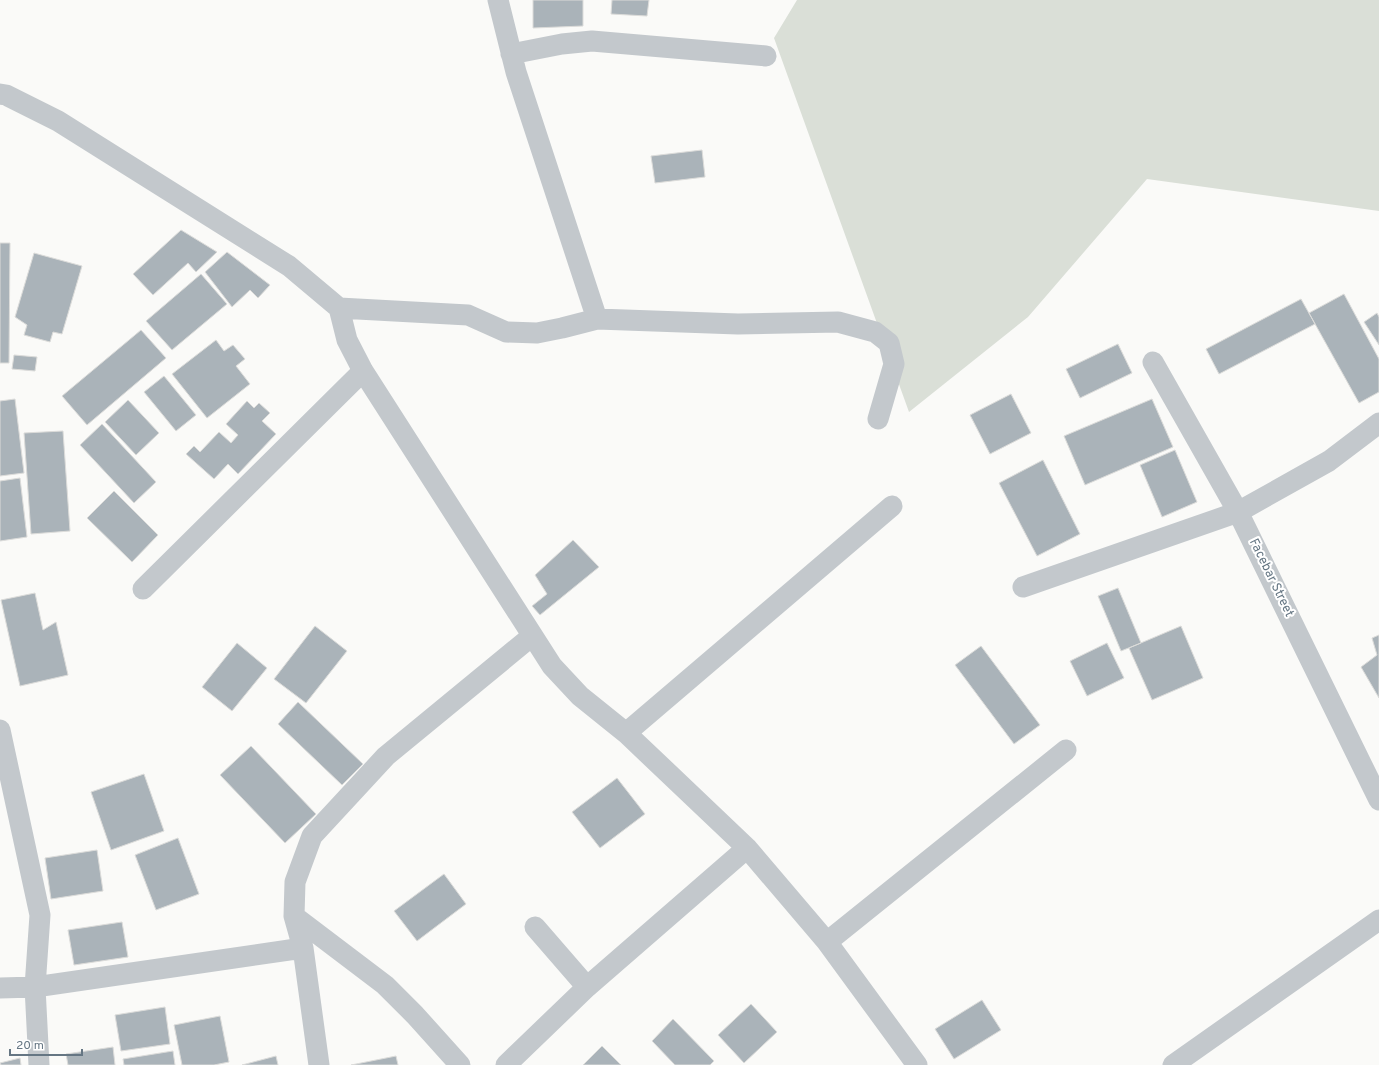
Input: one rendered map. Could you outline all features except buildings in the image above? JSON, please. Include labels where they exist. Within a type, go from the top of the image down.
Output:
[{"type":"street","points":[[498,0],[516,72],[597,319]]},
{"type":"street","points":[[511,54],[562,44],[592,41],[766,56]]},
{"type":"street","points":[[0,94],[6,95],[58,121],[217,219],[289,266],[339,308],[347,340],[363,371],[552,666],[580,696],[626,734],[747,848],[827,942],[917,1065]]},
{"type":"street","points":[[339,308],[468,315],[506,332],[536,333],[597,319],[738,324],[838,322],[875,332],[889,343],[894,364],[878,419]]},
{"type":"street","name":"Facebar Street","points":[[1153,362],[1238,512],[1379,800]]},
{"type":"street","points":[[143,589],[363,371]]},
{"type":"street","points":[[1023,587],[1238,512],[1329,461],[1379,423]]},
{"type":"street","points":[[626,734],[892,506]]},
{"type":"street","points":[[319,1065],[303,948],[294,916],[294,882],[312,836],[386,756],[532,636]]},
{"type":"street","points":[[0,730],[40,916],[36,987],[39,1065]]},
{"type":"street","points":[[827,942],[1066,750]]},
{"type":"street","points":[[506,1065],[587,986],[747,848]]},
{"type":"street","points":[[294,916],[385,985],[415,1015],[460,1065]]},
{"type":"street","points":[[1173,1065],[1379,920]]},
{"type":"street","points":[[535,927],[587,986]]},
{"type":"street","points":[[0,988],[36,987],[303,948]]},
{"type":"shaded area","points":[[797,0],[1379,0],[1379,211],[1147,179],[1028,317],[909,412],[774,38]]}]
